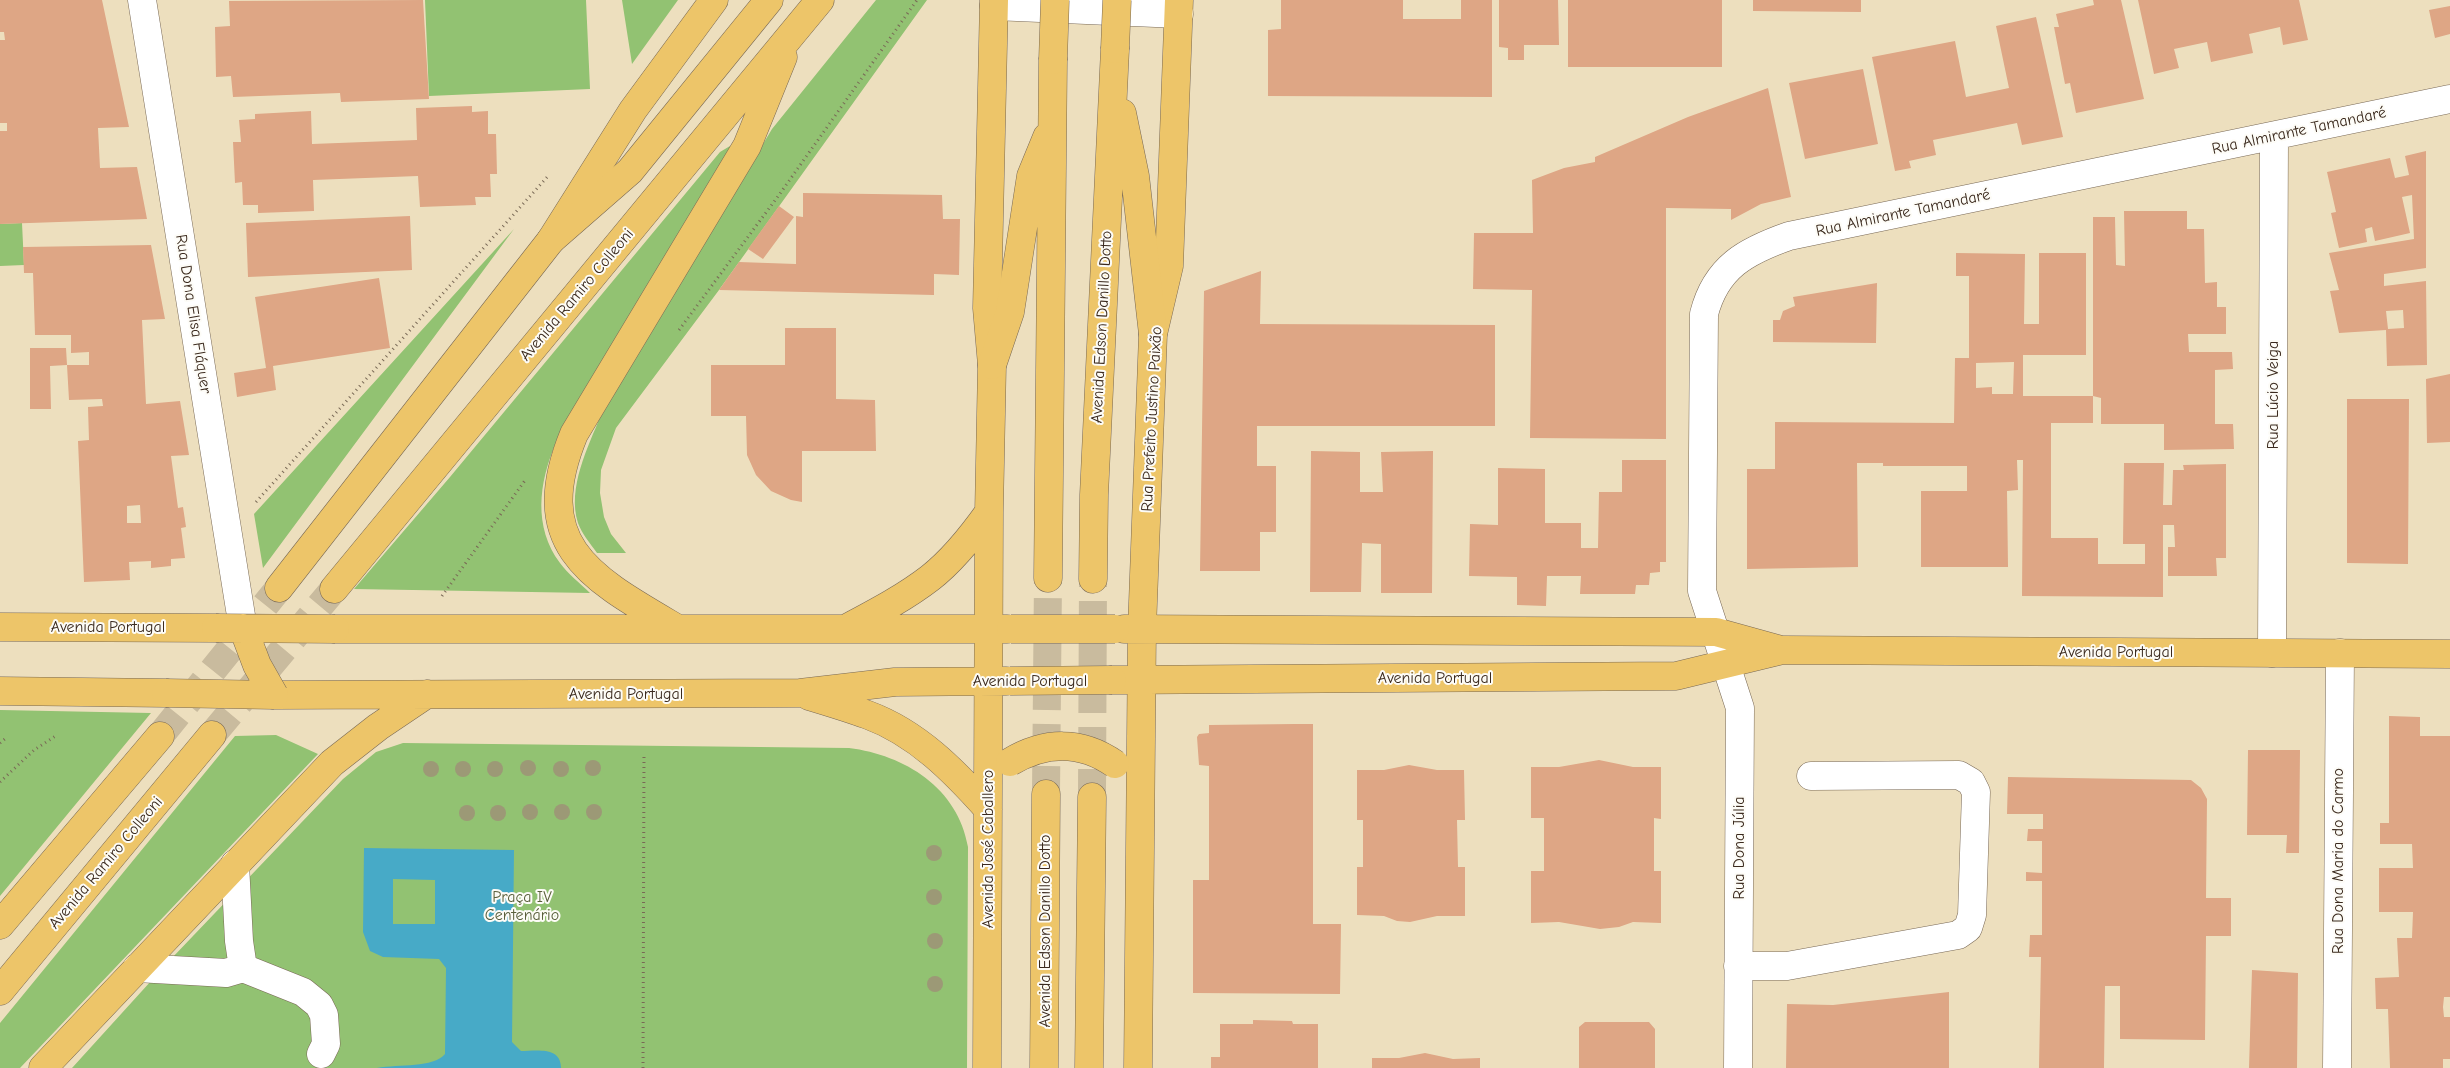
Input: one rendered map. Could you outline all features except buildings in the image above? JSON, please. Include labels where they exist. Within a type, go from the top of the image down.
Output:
[{"type":"main road","points":[[279,588],[552,240],[633,110],[714,0]]},
{"type":"main road","points":[[552,240],[630,171],[769,0]]},
{"type":"main road","name":"Avenida Ramiro Colleoni","points":[[334,589],[820,0]]},
{"type":"main road","points":[[1048,578],[1055,0]]},
{"type":"main road","points":[[1117,0],[1114,76],[1135,176],[1153,334]]},
{"type":"main road","points":[[994,3],[987,308],[992,365],[989,512],[1000,629]]},
{"type":"main road","name":"Rua Prefeito Justino Paixão","points":[[1142,629],[1153,334],[1170,266],[1179,7]]},
{"type":"main road","points":[[678,629],[634,604],[611,587],[593,572],[566,540],[559,518],[557,497],[562,469],[574,434],[747,146],[793,33]]},
{"type":"main road","name":"Avenida Edson Danillo Dotto","points":[[1093,579],[1094,495],[1114,76]]},
{"type":"main road","points":[[992,365],[1010,312],[1031,176],[1052,127]]},
{"type":"main road","points":[[844,630],[930,578],[960,550],[989,512]]},
{"type":"main road","name":"Avenida Portugal","points":[[0,626],[335,629],[1142,629],[1716,632],[1783,650]]},
{"type":"main road","points":[[243,628],[257,665],[278,695]]},
{"type":"main road","name":"Avenida José Caballero","points":[[987,1068],[988,779],[999,682],[1000,629]]},
{"type":"main road","points":[[1138,1068],[1142,629]]},
{"type":"main road","name":"Avenida Portugal","points":[[0,691],[278,695],[800,693],[895,682],[1676,676],[1783,650],[2450,654]]},
{"type":"main road","points":[[800,693],[869,716],[901,731],[948,766],[988,809]]},
{"type":"main road","points":[[43,1068],[332,763],[378,727],[427,694]]},
{"type":"main road","name":"Avenida Ramiro Colleoni","points":[[0,990],[212,735]]},
{"type":"main road","points":[[0,926],[160,736]]},
{"type":"main road","points":[[988,779],[1010,762],[1040,748],[1063,745],[1085,748],[1115,764],[1129,775],[1140,788]]},
{"type":"main road","name":"Avenida Edson Danillo Dotto","points":[[1044,1068],[1046,794]]},
{"type":"main road","points":[[1089,1068],[1092,797]]},
{"type":"street","name":"Rua Dona Elisa Fláquer","points":[[142,0],[243,628]]},
{"type":"street","points":[[994,3],[1179,7]]},
{"type":"street","name":"Rua Almirante Tamandaré","points":[[1716,632],[1702,591],[1704,314],[1708,295],[1720,276],[1735,262],[1758,247],[1789,236],[2450,99]]},
{"type":"street","name":"Rua Lúcio Veiga","points":[[2272,653],[2274,136]]},
{"type":"street","name":"Rua Dona Júlia","points":[[1716,632],[1740,708],[1738,1068]]},
{"type":"street","name":"Rua Dona Maria do Carmo","points":[[2337,1068],[2340,654]]},
{"type":"street","points":[[1738,966],[1787,966],[1958,935],[1968,928],[1972,915],[1976,792],[1971,782],[1959,775],[1811,776]]},
{"type":"street","points":[[235,864],[239,941],[243,968]]},
{"type":"street","points":[[137,968],[226,973],[243,968],[303,992],[319,1005],[326,1023],[326,1044],[321,1054]]},
{"type":"path","points":[[675,335],[779,195],[917,0]]},
{"type":"path","points":[[226,520],[243,518],[555,169]]},
{"type":"path","points":[[418,629],[534,468],[562,469]]},
{"type":"path","points":[[0,782],[34,750],[57,735]]},
{"type":"path","points":[[0,743],[6,738]]},
{"type":"path","points":[[643,1068],[644,754]]},
{"type":"green space","points":[[425,0],[586,0],[590,89],[429,96]]},
{"type":"green space","points":[[622,0],[678,0],[632,64]]},
{"type":"green space","points":[[876,0],[927,0],[719,290],[616,428],[601,470],[600,493],[604,517],[611,534],[626,553],[597,553],[578,523],[575,510],[575,496],[580,468],[601,415],[772,129]]},
{"type":"green space","points":[[730,146],[727,160],[555,445],[545,474],[541,505],[542,520],[551,549],[570,575],[590,593],[354,589],[450,477],[720,152]]},
{"type":"green space","points":[[22,223],[24,265],[0,266],[0,224]]},
{"type":"green space","points":[[514,229],[263,568],[254,514]]},
{"type":"green space","points":[[0,710],[151,713],[0,896]]},
{"type":"green space","points":[[276,735],[318,754],[20,1068],[0,1068],[0,1023],[235,736]]},
{"type":"green space","name":"Praça IV Centenário","points":[[403,743],[849,748],[890,758],[909,767],[926,778],[941,792],[953,808],[962,826],[968,847],[967,1068],[72,1068],[171,959],[343,779],[376,752]]},
{"type":"water","points":[[364,848],[514,850],[512,1042],[521,1051],[547,1051],[552,1053],[560,1061],[561,1068],[377,1068],[424,1064],[433,1062],[445,1054],[446,968],[439,959],[383,957],[370,951],[363,932]],"holes":[[[393,879],[435,880],[435,924],[393,924]]]},
{"type":"tunnel","points":[[1046,794],[1048,578]]},
{"type":"tunnel","points":[[1092,797],[1093,579]]},
{"type":"tunnel","points":[[160,736],[279,588]]},
{"type":"tunnel","points":[[212,735],[334,589]]}]
